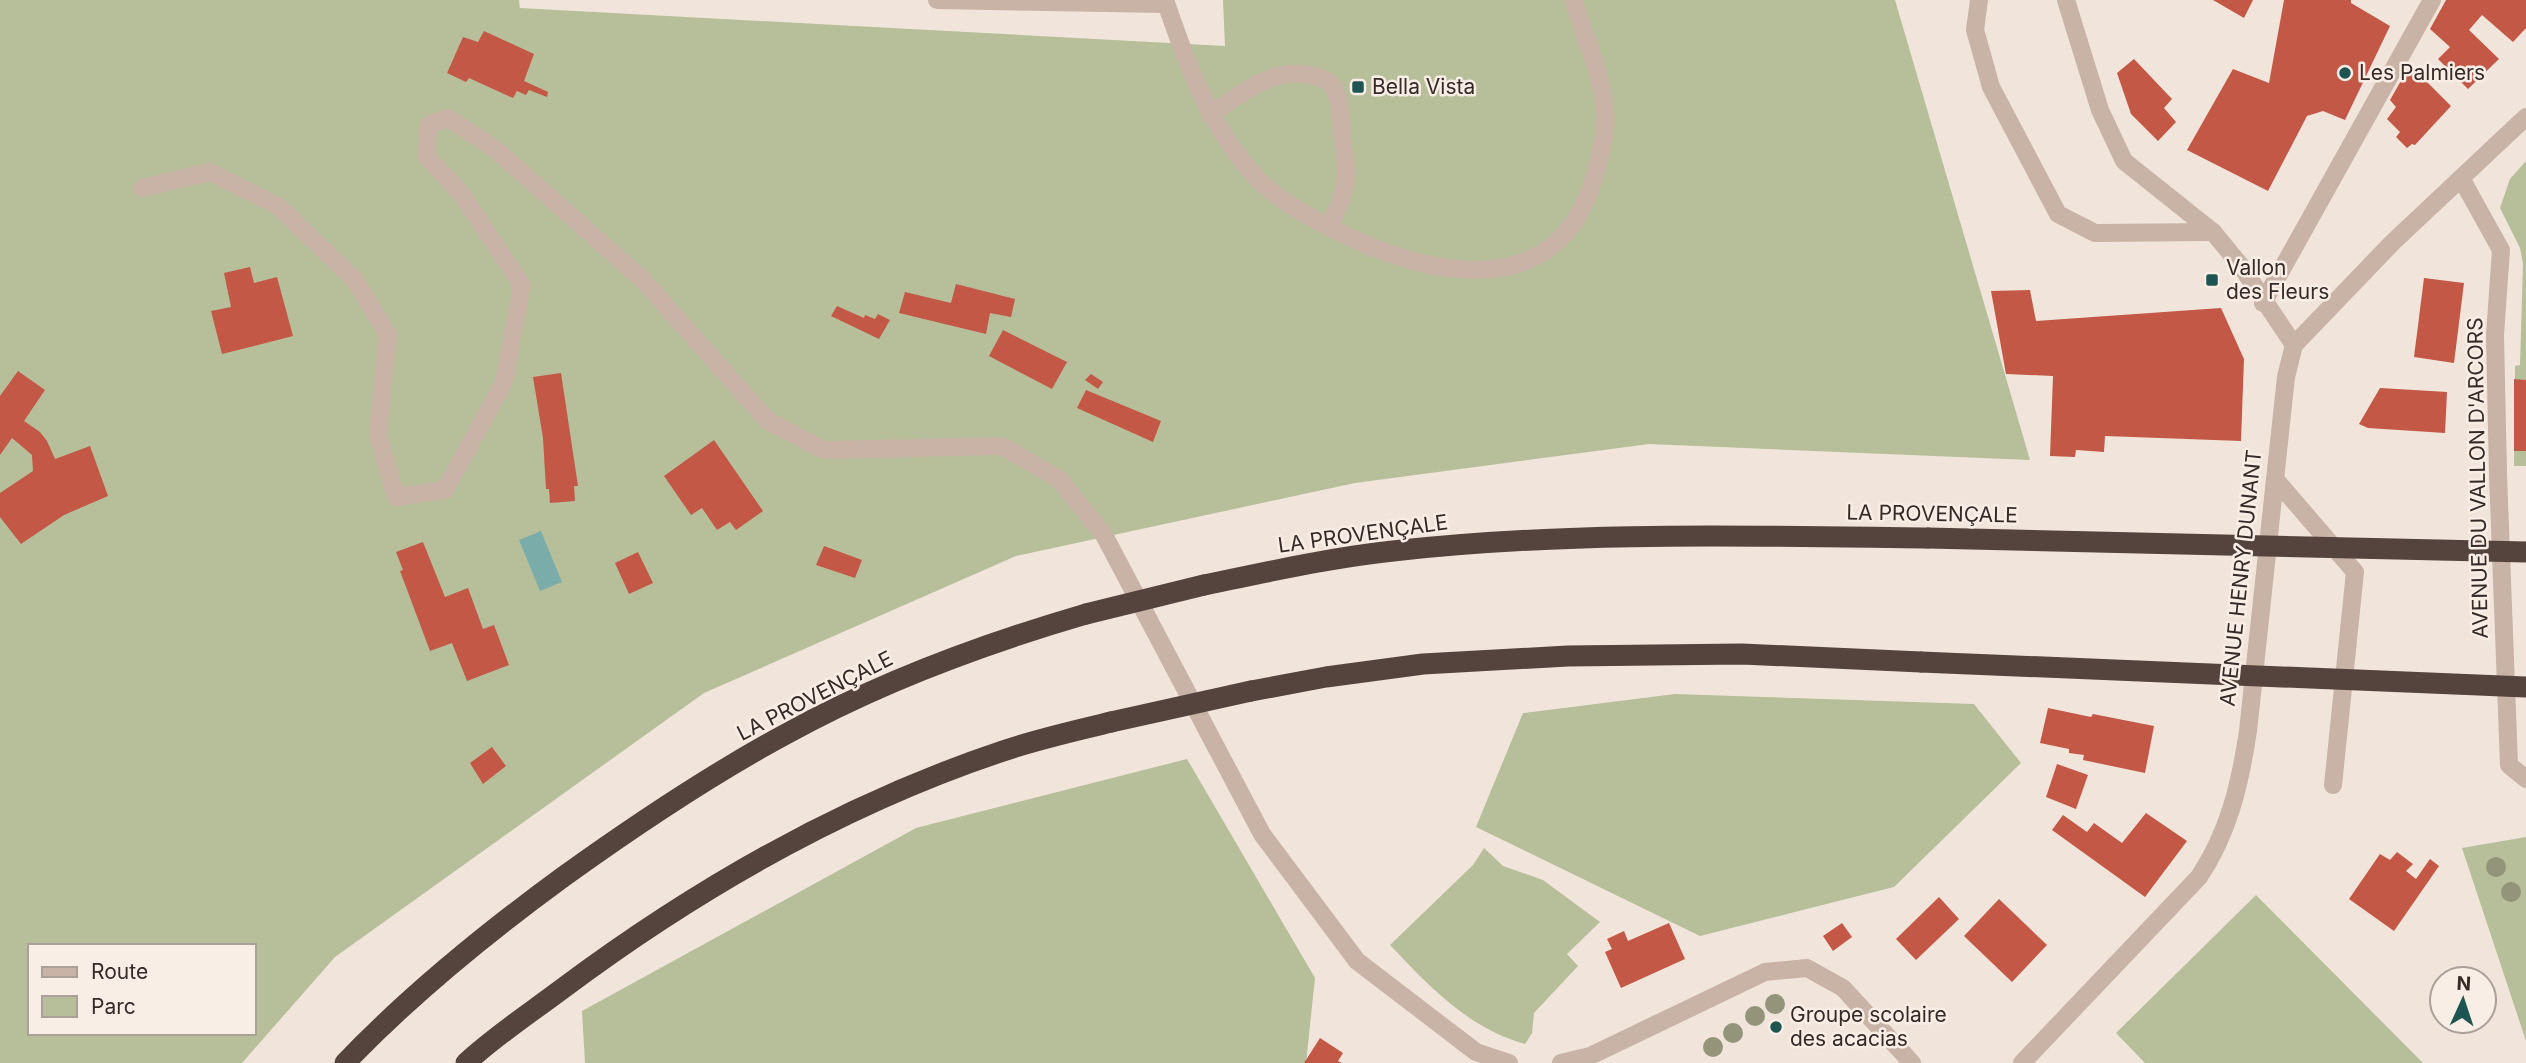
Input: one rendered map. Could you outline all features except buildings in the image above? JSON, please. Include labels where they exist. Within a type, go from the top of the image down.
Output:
[{"type":"highway","name":"LA PROVENÇALE","points":[[345,1063],[388,1018],[493,928],[631,827],[786,733],[894,682],[1008,637],[1086,614],[1205,585],[1312,563],[1393,551],[1555,539],[1698,536],[1928,538],[2526,552]]},
{"type":"highway","points":[[466,1063],[600,961],[704,891],[806,835],[903,789],[1004,751],[1111,722],[1326,677],[1423,664],[1568,656],[1742,654],[2526,687]]},
{"type":"street","points":[[937,0],[1166,2],[1195,84],[1210,115],[1254,175],[1291,205],[1328,227],[1400,258],[1435,267],[1475,271],[1524,262],[1547,251],[1583,208],[1602,150],[1605,117],[1601,87],[1574,0]]},
{"type":"street","points":[[1979,0],[1975,30],[1991,87],[2058,214],[2095,233],[2213,232]]},
{"type":"street","points":[[2066,0],[2100,110],[2124,161],[2213,232],[2241,266],[2263,303],[2294,345],[2392,243],[2526,117]]},
{"type":"street","points":[[2263,303],[2432,0]]},
{"type":"street","points":[[1210,115],[1279,74],[1308,74],[1327,80],[1332,85],[1338,103],[1347,174],[1341,206],[1328,227]]},
{"type":"street","points":[[142,188],[210,172],[278,206],[355,280],[388,335],[378,435],[396,497],[445,490],[505,382],[522,285],[460,192],[426,156],[429,125],[448,118],[494,148],[642,279],[768,421],[824,450],[1002,446],[1059,479],[1104,536],[1262,834],[1357,961],[1476,1052],[1509,1063]]},
{"type":"street","name":"AVENUE DU VALLON D'ARCORS","points":[[2461,178],[2501,250],[2496,362],[2509,765],[2526,779]]},
{"type":"street","name":"AVENUE HENRY DUNANT","points":[[2022,1063],[2199,877],[2216,851],[2232,811],[2242,771],[2286,377],[2294,345]]},
{"type":"street","points":[[2275,479],[2355,572],[2333,785]]},
{"type":"street","points":[[1561,1063],[1590,1056],[1765,972],[1807,968],[1843,988],[1913,1063]]},
{"type":"green space","points":[[0,0],[519,0],[520,8],[1225,46],[1223,0],[1895,0],[2030,460],[1649,444],[1355,483],[1016,556],[704,693],[335,957],[242,1063],[0,1063]]},
{"type":"green space","points":[[2526,161],[2526,466],[2514,466],[2515,366],[2520,365],[2523,264],[2520,248],[2500,208],[2510,179]]},
{"type":"green space","points":[[1675,694],[1974,704],[2021,763],[1894,887],[1700,936],[1476,827],[1523,713]]},
{"type":"green space","points":[[1187,759],[1315,978],[1306,1063],[585,1063],[582,1011],[916,828]]},
{"type":"green space","points":[[2526,837],[2526,1041],[2462,848]]},
{"type":"green space","points":[[1484,848],[1503,866],[1543,880],[1600,922],[1567,954],[1578,966],[1534,1013],[1532,1033],[1525,1044],[1485,1028],[1468,1017],[1435,991],[1390,945],[1473,865]]},
{"type":"green space","points":[[2256,895],[2423,1063],[2145,1063],[2116,1033]]},
{"type":"water","points":[[541,531],[562,582],[540,591],[519,540]]},
{"type":"place","name":"Les Palmiers","points":[[2345,73]]},
{"type":"place","name":"Bella Vista","points":[[1358,87]]},
{"type":"place","name":"Vallon des Fleurs","points":[[2212,280]]},
{"type":"place","name":"Groupe scolaire des acacias","points":[[1776,1027]]}]
